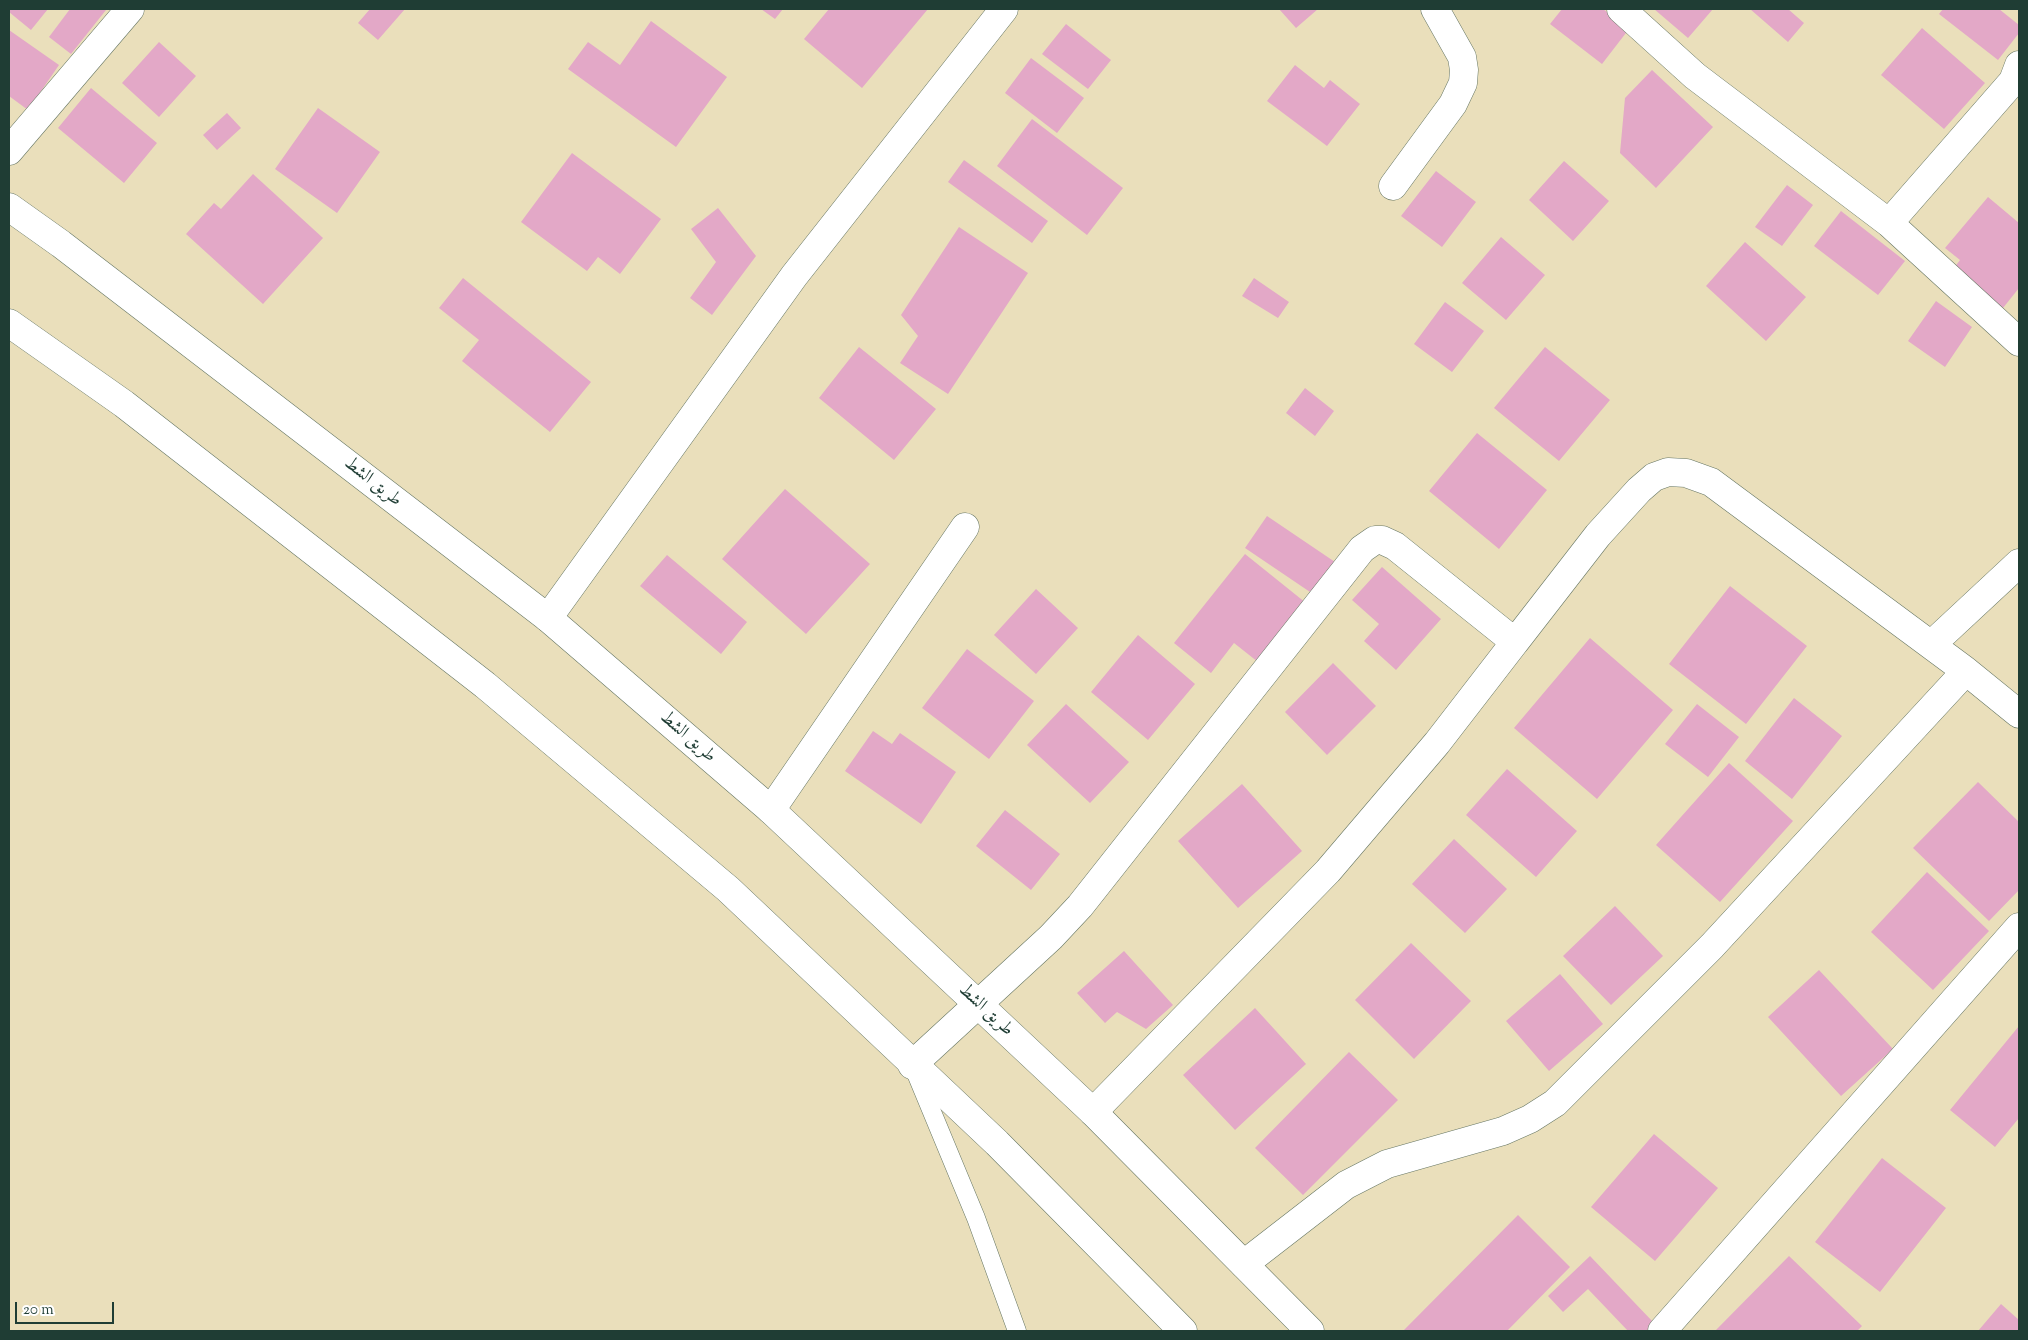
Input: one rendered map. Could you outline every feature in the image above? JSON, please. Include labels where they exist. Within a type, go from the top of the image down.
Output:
[{"type":"main road","points":[[9,150],[130,9]]},
{"type":"main road","points":[[548,618],[794,276],[1004,9]]},
{"type":"main road","points":[[1393,186],[1453,104],[1463,83],[1462,57],[1436,9]]},
{"type":"main road","points":[[1621,9],[1695,76],[1889,223],[2019,342]]},
{"type":"main road","points":[[1889,223],[2013,81],[2019,65]]},
{"type":"main road","name":"طريق الشط","points":[[9,207],[62,244],[548,618],[770,810],[1093,1112],[1310,1331]]},
{"type":"main road","points":[[9,323],[124,404],[486,685],[728,889],[912,1065],[997,1143],[1183,1331]]},
{"type":"main road","points":[[1093,1112],[1328,871],[1437,743],[1598,535],[1654,477],[1668,472],[1686,474],[1711,482],[1966,671],[2019,714]]},
{"type":"main road","points":[[770,810],[965,527]]},
{"type":"main road","points":[[912,1065],[1051,937],[1080,906],[1341,572],[1368,543],[1382,540],[1395,546],[1515,642]]},
{"type":"main road","points":[[1931,646],[2019,563]]},
{"type":"main road","points":[[1244,1264],[1304,1216],[1354,1181],[1387,1164],[1503,1130],[1530,1119],[1556,1102],[1712,946],[1966,671]]},
{"type":"main road","points":[[1662,1331],[2019,927]]},
{"type":"lane","points":[[912,1065],[976,1218],[1017,1331]]},
{"type":"building","points":[[9,9],[48,9],[31,30],[9,12]]},
{"type":"building","points":[[70,9],[106,10],[71,54],[49,37]]},
{"type":"building","points":[[370,9],[405,9],[378,40],[358,23]]},
{"type":"building","points":[[761,9],[783,9],[775,19]]},
{"type":"building","points":[[829,9],[928,9],[862,88],[804,39]]},
{"type":"building","points":[[1279,9],[1318,9],[1296,28]]},
{"type":"building","points":[[1562,9],[1603,9],[1629,29],[1602,64],[1550,24]]},
{"type":"building","points":[[1654,9],[1713,9],[1688,38]]},
{"type":"building","points":[[1750,9],[1788,9],[1804,23],[1788,42]]},
{"type":"building","points":[[1943,9],[1999,9],[2019,25],[2019,33],[1998,60],[1939,14]]},
{"type":"building","points":[[651,21],[727,77],[676,147],[568,69],[588,42],[620,65]]},
{"type":"building","points":[[1066,24],[1111,60],[1088,89],[1042,54]]},
{"type":"building","points":[[1922,28],[1985,83],[1944,129],[1881,75]]},
{"type":"building","points":[[9,30],[59,65],[28,110],[9,96]]},
{"type":"building","points":[[159,42],[196,76],[159,117],[122,83]]},
{"type":"building","points":[[1031,58],[1084,98],[1057,133],[1005,93]]},
{"type":"building","points":[[1295,65],[1324,88],[1330,80],[1360,104],[1327,146],[1267,101]]},
{"type":"building","points":[[1652,70],[1713,127],[1656,188],[1620,153],[1625,98]]},
{"type":"building","points":[[91,88],[157,143],[124,183],[58,128]]},
{"type":"building","points":[[318,108],[380,152],[337,213],[275,169]]},
{"type":"building","points":[[227,113],[241,128],[217,150],[203,135]]},
{"type":"building","points":[[1032,119],[1123,188],[1087,235],[997,166]]},
{"type":"building","points":[[572,153],[661,219],[620,274],[598,257],[587,271],[521,222]]},
{"type":"building","points":[[964,160],[1048,221],[1032,243],[948,182]]},
{"type":"building","points":[[1564,161],[1609,201],[1573,241],[1529,200]]},
{"type":"building","points":[[1436,171],[1476,202],[1442,247],[1401,216]]},
{"type":"building","points":[[253,174],[323,238],[263,304],[186,234],[214,203],[221,209]]},
{"type":"building","points":[[1787,185],[1813,205],[1782,246],[1755,227]]},
{"type":"building","points":[[1988,197],[2019,223],[2019,288],[2003,308],[1954,268],[1960,260],[1945,248]]},
{"type":"building","points":[[718,208],[756,256],[712,315],[690,298],[716,262],[691,229]]},
{"type":"building","points":[[1841,211],[1905,261],[1878,295],[1814,246]]},
{"type":"building","points":[[959,227],[1028,273],[948,394],[900,363],[918,336],[901,315]]},
{"type":"building","points":[[1501,237],[1545,275],[1506,320],[1462,283]]},
{"type":"building","points":[[1745,242],[1806,297],[1766,341],[1706,286]]},
{"type":"building","points":[[463,278],[591,382],[550,432],[462,361],[479,340],[439,308]]},
{"type":"building","points":[[1254,278],[1289,302],[1278,318],[1242,296]]},
{"type":"building","points":[[1936,301],[1972,327],[1945,367],[1908,341]]},
{"type":"building","points":[[1445,302],[1484,331],[1452,372],[1414,344]]},
{"type":"building","points":[[859,347],[936,409],[894,460],[819,398]]},
{"type":"building","points":[[1545,347],[1610,400],[1559,461],[1494,408]]},
{"type":"building","points":[[1305,388],[1334,411],[1315,436],[1286,413]]},
{"type":"building","points":[[1477,433],[1547,490],[1499,549],[1429,491]]},
{"type":"building","points":[[785,489],[870,564],[806,634],[722,559]]},
{"type":"building","points":[[1267,516],[1335,562],[1313,594],[1245,548]]},
{"type":"building","points":[[1245,554],[1306,603],[1258,662],[1234,643],[1211,673],[1174,643]]},
{"type":"building","points":[[667,555],[747,622],[721,654],[640,586]]},
{"type":"building","points":[[1382,567],[1441,619],[1396,670],[1364,641],[1379,624],[1352,600]]},
{"type":"building","points":[[1730,586],[1807,646],[1746,724],[1669,664]]},
{"type":"building","points":[[1036,589],[1078,628],[1036,674],[994,635]]},
{"type":"building","points":[[1138,635],[1195,684],[1148,740],[1091,692]]},
{"type":"building","points":[[1590,638],[1673,710],[1597,799],[1514,728]]},
{"type":"building","points":[[967,649],[1034,701],[989,759],[922,708]]},
{"type":"building","points":[[1333,663],[1376,706],[1327,755],[1285,712]]},
{"type":"building","points":[[1794,698],[1842,736],[1792,799],[1745,761]]},
{"type":"building","points":[[1066,704],[1129,762],[1090,803],[1027,745]]},
{"type":"building","points":[[1697,704],[1739,737],[1708,777],[1665,744]]},
{"type":"building","points":[[873,731],[892,744],[900,733],[956,772],[921,824],[845,771]]},
{"type":"building","points":[[1729,763],[1793,821],[1720,902],[1656,845]]},
{"type":"building","points":[[1507,769],[1577,831],[1536,877],[1466,815]]},
{"type":"building","points":[[1978,782],[2019,822],[2019,890],[1989,921],[1913,848]]},
{"type":"building","points":[[1242,784],[1302,851],[1238,908],[1178,841]]},
{"type":"building","points":[[1005,810],[1060,854],[1031,890],[976,846]]},
{"type":"building","points":[[1454,839],[1507,889],[1465,933],[1412,884]]},
{"type":"building","points":[[1927,872],[1989,931],[1933,990],[1871,932]]},
{"type":"building","points":[[1615,906],[1663,956],[1611,1005],[1563,956]]},
{"type":"building","points":[[1411,943],[1471,1001],[1414,1059],[1355,1000]]},
{"type":"building","points":[[1124,951],[1173,1005],[1146,1029],[1117,1012],[1105,1023],[1077,993]]},
{"type":"building","points":[[1819,970],[1893,1049],[1841,1096],[1768,1017]]},
{"type":"building","points":[[1560,974],[1603,1024],[1549,1071],[1506,1021]]},
{"type":"building","points":[[1255,1008],[1306,1064],[1235,1130],[1183,1075]]},
{"type":"building","points":[[2019,1026],[2019,1118],[1995,1147],[1950,1110]]},
{"type":"building","points":[[1349,1052],[1398,1100],[1303,1195],[1255,1148]]},
{"type":"building","points":[[1654,1134],[1718,1188],[1655,1261],[1591,1207]]},
{"type":"building","points":[[1882,1158],[1946,1208],[1880,1292],[1815,1242]]},
{"type":"building","points":[[1518,1215],[1570,1267],[1507,1331],[1403,1331]]},
{"type":"building","points":[[1590,1256],[1654,1323],[1646,1331],[1628,1331],[1588,1289],[1563,1312],[1548,1296]]},
{"type":"building","points":[[1789,1256],[1862,1326],[1857,1331],[1715,1331]]},
{"type":"building","points":[[2001,1304],[2019,1320],[2019,1331],[1978,1331]]}]
